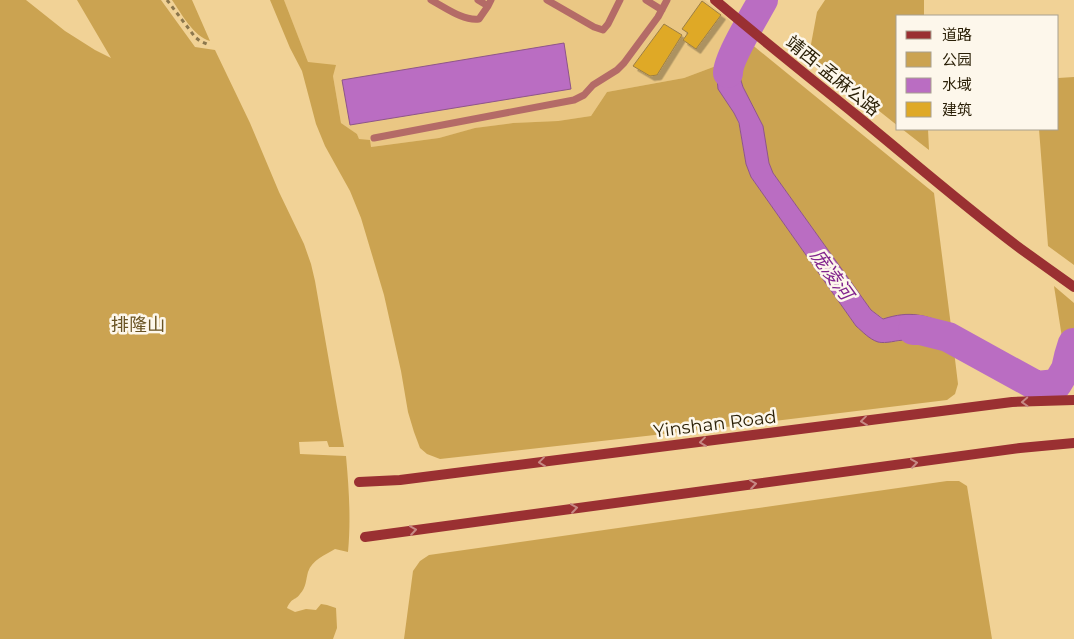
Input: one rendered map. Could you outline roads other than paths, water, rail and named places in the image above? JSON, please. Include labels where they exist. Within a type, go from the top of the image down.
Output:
[{"type":"main road","name":"靖西-孟麻公路","points":[[714,0],[1014,244],[1074,287]]},
{"type":"main road","name":"Yinshan Road","points":[[360,482],[400,480],[1012,402],[1074,400]]},
{"type":"main road","points":[[365,537],[1020,448],[1074,443]]},
{"type":"lane","points":[[431,0],[472,20],[479,19],[490,3],[478,0]]},
{"type":"lane","points":[[547,0],[594,27],[603,30],[620,0]]},
{"type":"lane","points":[[646,0],[662,10]]},
{"type":"lane","points":[[374,138],[574,100],[624,63],[658,17],[667,0]]},
{"type":"water","points":[[750,0],[773,0],[763,19],[748,5]]},
{"type":"water","points":[[738,29],[750,43],[742,60],[739,74],[743,87],[763,126],[769,163],[773,173],[871,310],[883,319],[910,314],[933,319],[951,326],[954,351],[925,341],[878,342],[866,335],[856,326],[751,177],[746,164],[739,123],[718,89],[717,78],[716,66]]},
{"type":"water","points":[[564,43],[571,89],[350,125],[342,80]]},
{"type":"waterway","name":"庞凌河","points":[[728,73],[732,57],[763,0]]},
{"type":"waterway","name":"庞凌河","points":[[913,330],[948,337],[1037,386],[1057,384],[1066,369],[1074,343]]},
{"type":"park label","name":"排隆山","points":[[138,325]]}]
